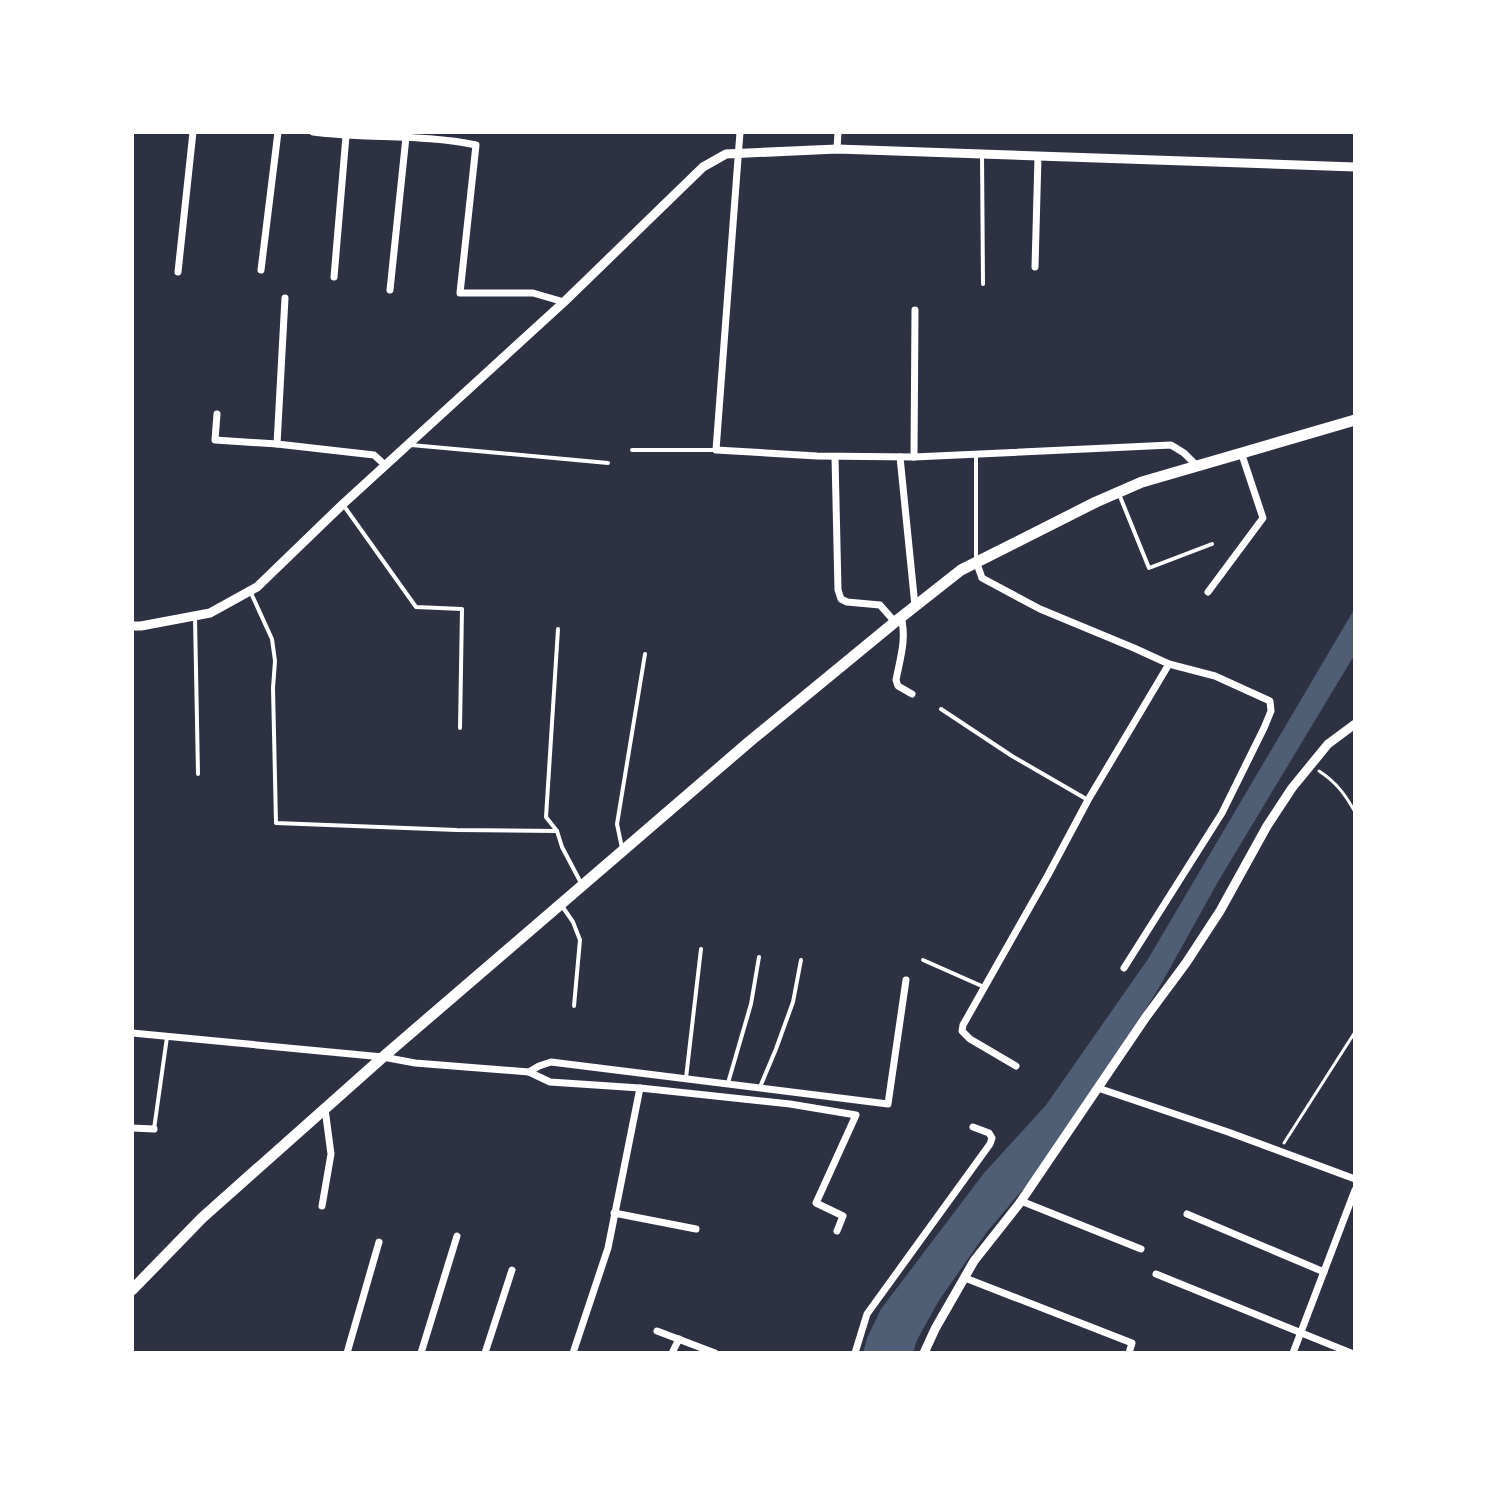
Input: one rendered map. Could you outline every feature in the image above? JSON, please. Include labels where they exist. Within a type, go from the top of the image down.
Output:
[{"type":"main road","points":[[132,1290],[202,1218],[383,1057],[749,742],[961,570],[1142,482],[1355,420]]},
{"type":"street","points":[[178,272],[193,132]]},
{"type":"street","points":[[261,270],[278,132]]},
{"type":"street","points":[[313,132],[406,137],[476,145],[460,293],[533,293],[564,302]]},
{"type":"street","points":[[740,132],[716,450],[835,457],[914,457],[1171,445],[1196,465]]},
{"type":"street","points":[[837,149],[838,132]]},
{"type":"street","points":[[334,277],[346,136]]},
{"type":"street","points":[[390,290],[406,137]]},
{"type":"street","points":[[132,626],[210,613],[257,587],[564,302],[703,167],[726,154],[837,149],[1355,167]]},
{"type":"street","points":[[1035,267],[1038,157]]},
{"type":"street","points":[[277,444],[285,298]]},
{"type":"street","points":[[914,457],[915,310]]},
{"type":"street","points":[[217,414],[215,440],[374,455],[385,465]]},
{"type":"street","points":[[1208,592],[1263,518],[1241,452]]},
{"type":"street","points":[[835,457],[838,590],[841,599],[847,602],[880,605],[898,619],[905,629],[896,680],[898,686],[912,694]]},
{"type":"street","points":[[900,457],[915,606]]},
{"type":"street","points":[[976,561],[982,578],[1040,609],[1169,664],[1215,676],[1270,701],[1271,711],[1264,728],[1222,813],[1124,968]]},
{"type":"street","points":[[1016,1066],[970,1039],[962,1031],[963,1025],[1088,800],[1169,664]]},
{"type":"street","points":[[924,1353],[974,1261],[1021,1201],[1220,911],[1267,826],[1308,767],[1328,744],[1355,724]]},
{"type":"street","points":[[529,1072],[551,1062],[888,1104],[906,980]]},
{"type":"street","points":[[132,1033],[529,1072],[550,1082],[790,1104],[856,1115],[816,1203],[842,1215],[837,1231]]},
{"type":"street","points":[[573,1353],[608,1248],[640,1088]]},
{"type":"street","points":[[1098,1088],[1355,1179]]},
{"type":"street","points":[[322,1206],[331,1154],[325,1109]]},
{"type":"street","points":[[855,1353],[867,1314],[990,1144],[992,1138],[989,1133],[973,1127]]},
{"type":"street","points":[[132,1128],[154,1129]]},
{"type":"street","points":[[1293,1353],[1355,1190]]},
{"type":"street","points":[[1021,1201],[1141,1249]]},
{"type":"street","points":[[614,1213],[696,1229]]},
{"type":"street","points":[[1187,1214],[1324,1272]]},
{"type":"street","points":[[421,1353],[457,1236]]},
{"type":"street","points":[[347,1353],[379,1242]]},
{"type":"street","points":[[485,1353],[512,1270]]},
{"type":"street","points":[[1156,1274],[1351,1353]]},
{"type":"street","points":[[965,1278],[1132,1343],[1129,1353]]},
{"type":"street","points":[[657,1331],[715,1353]]},
{"type":"street","points":[[672,1353],[679,1339]]},
{"type":"lane","points":[[982,155],[983,284]]},
{"type":"lane","points":[[407,445],[608,463]]},
{"type":"lane","points":[[632,450],[716,450]]},
{"type":"lane","points":[[976,455],[976,561]]},
{"type":"lane","points":[[1118,492],[1149,568],[1212,544]]},
{"type":"lane","points":[[343,504],[416,607],[462,609],[460,728]]},
{"type":"lane","points":[[250,591],[272,639],[275,661],[276,823],[557,831]]},
{"type":"lane","points":[[195,616],[198,774]]},
{"type":"lane","points":[[558,629],[546,817],[557,831],[562,847],[583,885]]},
{"type":"lane","points":[[622,850],[617,824],[645,654]]},
{"type":"lane","points":[[941,709],[1012,756],[1088,800]]},
{"type":"lane","points":[[560,904],[573,922],[580,940],[574,1006]]},
{"type":"lane","points":[[686,1078],[701,949]]},
{"type":"lane","points":[[728,1083],[751,1004],[759,957]]},
{"type":"lane","points":[[760,1087],[793,1002],[801,960]]},
{"type":"lane","points":[[923,960],[984,987]]},
{"type":"lane","points":[[154,1129],[168,1036]]},
{"type":"path","points":[[1308,767],[1332,780],[1355,812]]},
{"type":"path","points":[[1279,1151],[1355,1032]]},
{"type":"water","points":[[1355,608],[1355,654],[1098,1086],[1045,1163],[986,1233],[938,1302],[913,1353],[863,1353],[881,1309],[984,1173],[1046,1105],[1148,959]]}]
